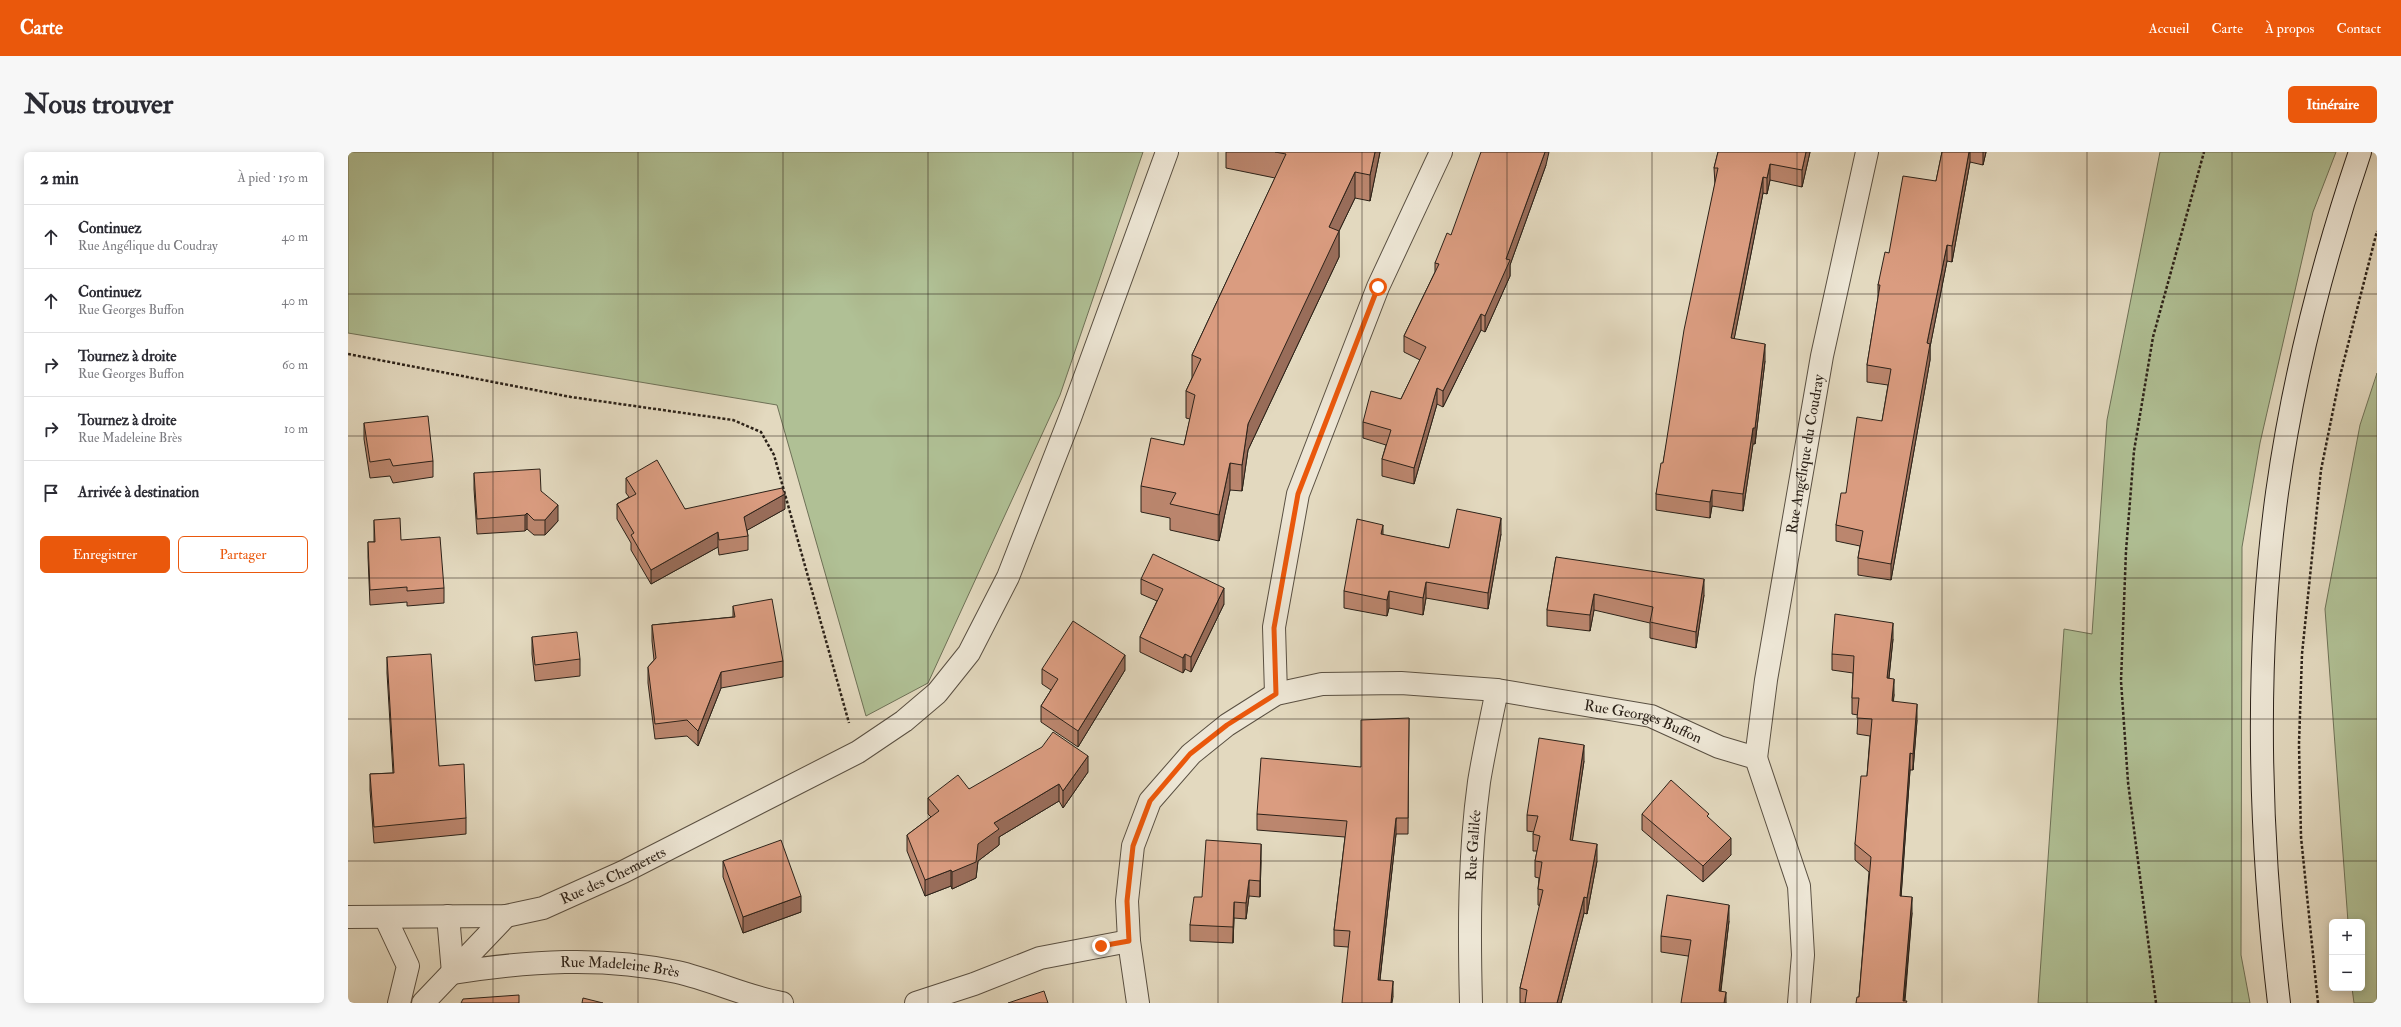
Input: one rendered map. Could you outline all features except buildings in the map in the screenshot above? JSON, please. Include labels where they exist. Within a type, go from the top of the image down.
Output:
[{"type":"street","name":"Rue des Chemerets","points":[[348,917],[506,916],[543,908],[624,872],[858,752],[904,721],[937,693],[970,653],[1008,578],[1070,418],[1167,152]]},
{"type":"street","points":[[1276,694],[1274,628],[1298,494],[1378,287],[1441,152]]},
{"type":"street","name":"Rue Angélique du Coudray","points":[[1756,758],[1766,680],[1822,356],[1867,152]]},
{"type":"street","points":[[2279,1003],[2271,938],[2262,797],[2263,654],[2270,564],[2277,492],[2302,356],[2336,230],[2360,152]]},
{"type":"street","name":"Rue Georges Buffon","points":[[1138,1003],[1129,941],[1127,901],[1133,846],[1150,801],[1190,754],[1227,725],[1276,694],[1322,684],[1401,683],[1498,690],[1651,716],[1719,747],[1756,758]]},
{"type":"street","name":"Rue Galilée","points":[[1471,1003],[1469,947],[1471,888],[1478,790],[1498,690]]},
{"type":"street","points":[[1756,758],[1799,886],[1803,955],[1799,1003]]},
{"type":"street","points":[[448,916],[453,973]]},
{"type":"street","points":[[423,1003],[506,916]]},
{"type":"street","points":[[385,917],[408,966],[399,1003]]},
{"type":"street","points":[[916,1003],[974,984],[1040,958],[1129,941]]},
{"type":"street","name":"Rue Madeleine Brès","points":[[453,973],[510,964],[565,962],[624,964],[678,972],[782,1003]]},
{"type":"path","points":[[2156,1003],[2128,782],[2121,689],[2126,551],[2134,451],[2153,337],[2204,152]]},
{"type":"path","points":[[2318,1003],[2301,837],[2299,744],[2302,654],[2321,470],[2340,376],[2377,231]]},
{"type":"path","points":[[348,354],[571,397],[733,420],[761,432],[774,455],[858,752]]},
{"type":"green space","points":[[348,152],[1143,152],[1060,395],[928,683],[866,716],[777,405],[348,333]]},
{"type":"green space","points":[[2160,152],[2336,152],[2313,212],[2260,443],[2242,547],[2241,955],[2250,1003],[2038,1003],[2064,629],[2092,634],[2107,420]]},
{"type":"green space","points":[[2377,373],[2377,1003],[2354,1003],[2352,991],[2365,991],[2365,919],[2348,919],[2325,609],[2360,425]]},
{"type":"route","points":[[1101,946],[1129,941],[1127,901],[1133,846],[1150,801],[1190,754],[1227,725],[1276,694],[1274,628],[1298,494],[1378,287]]}]
